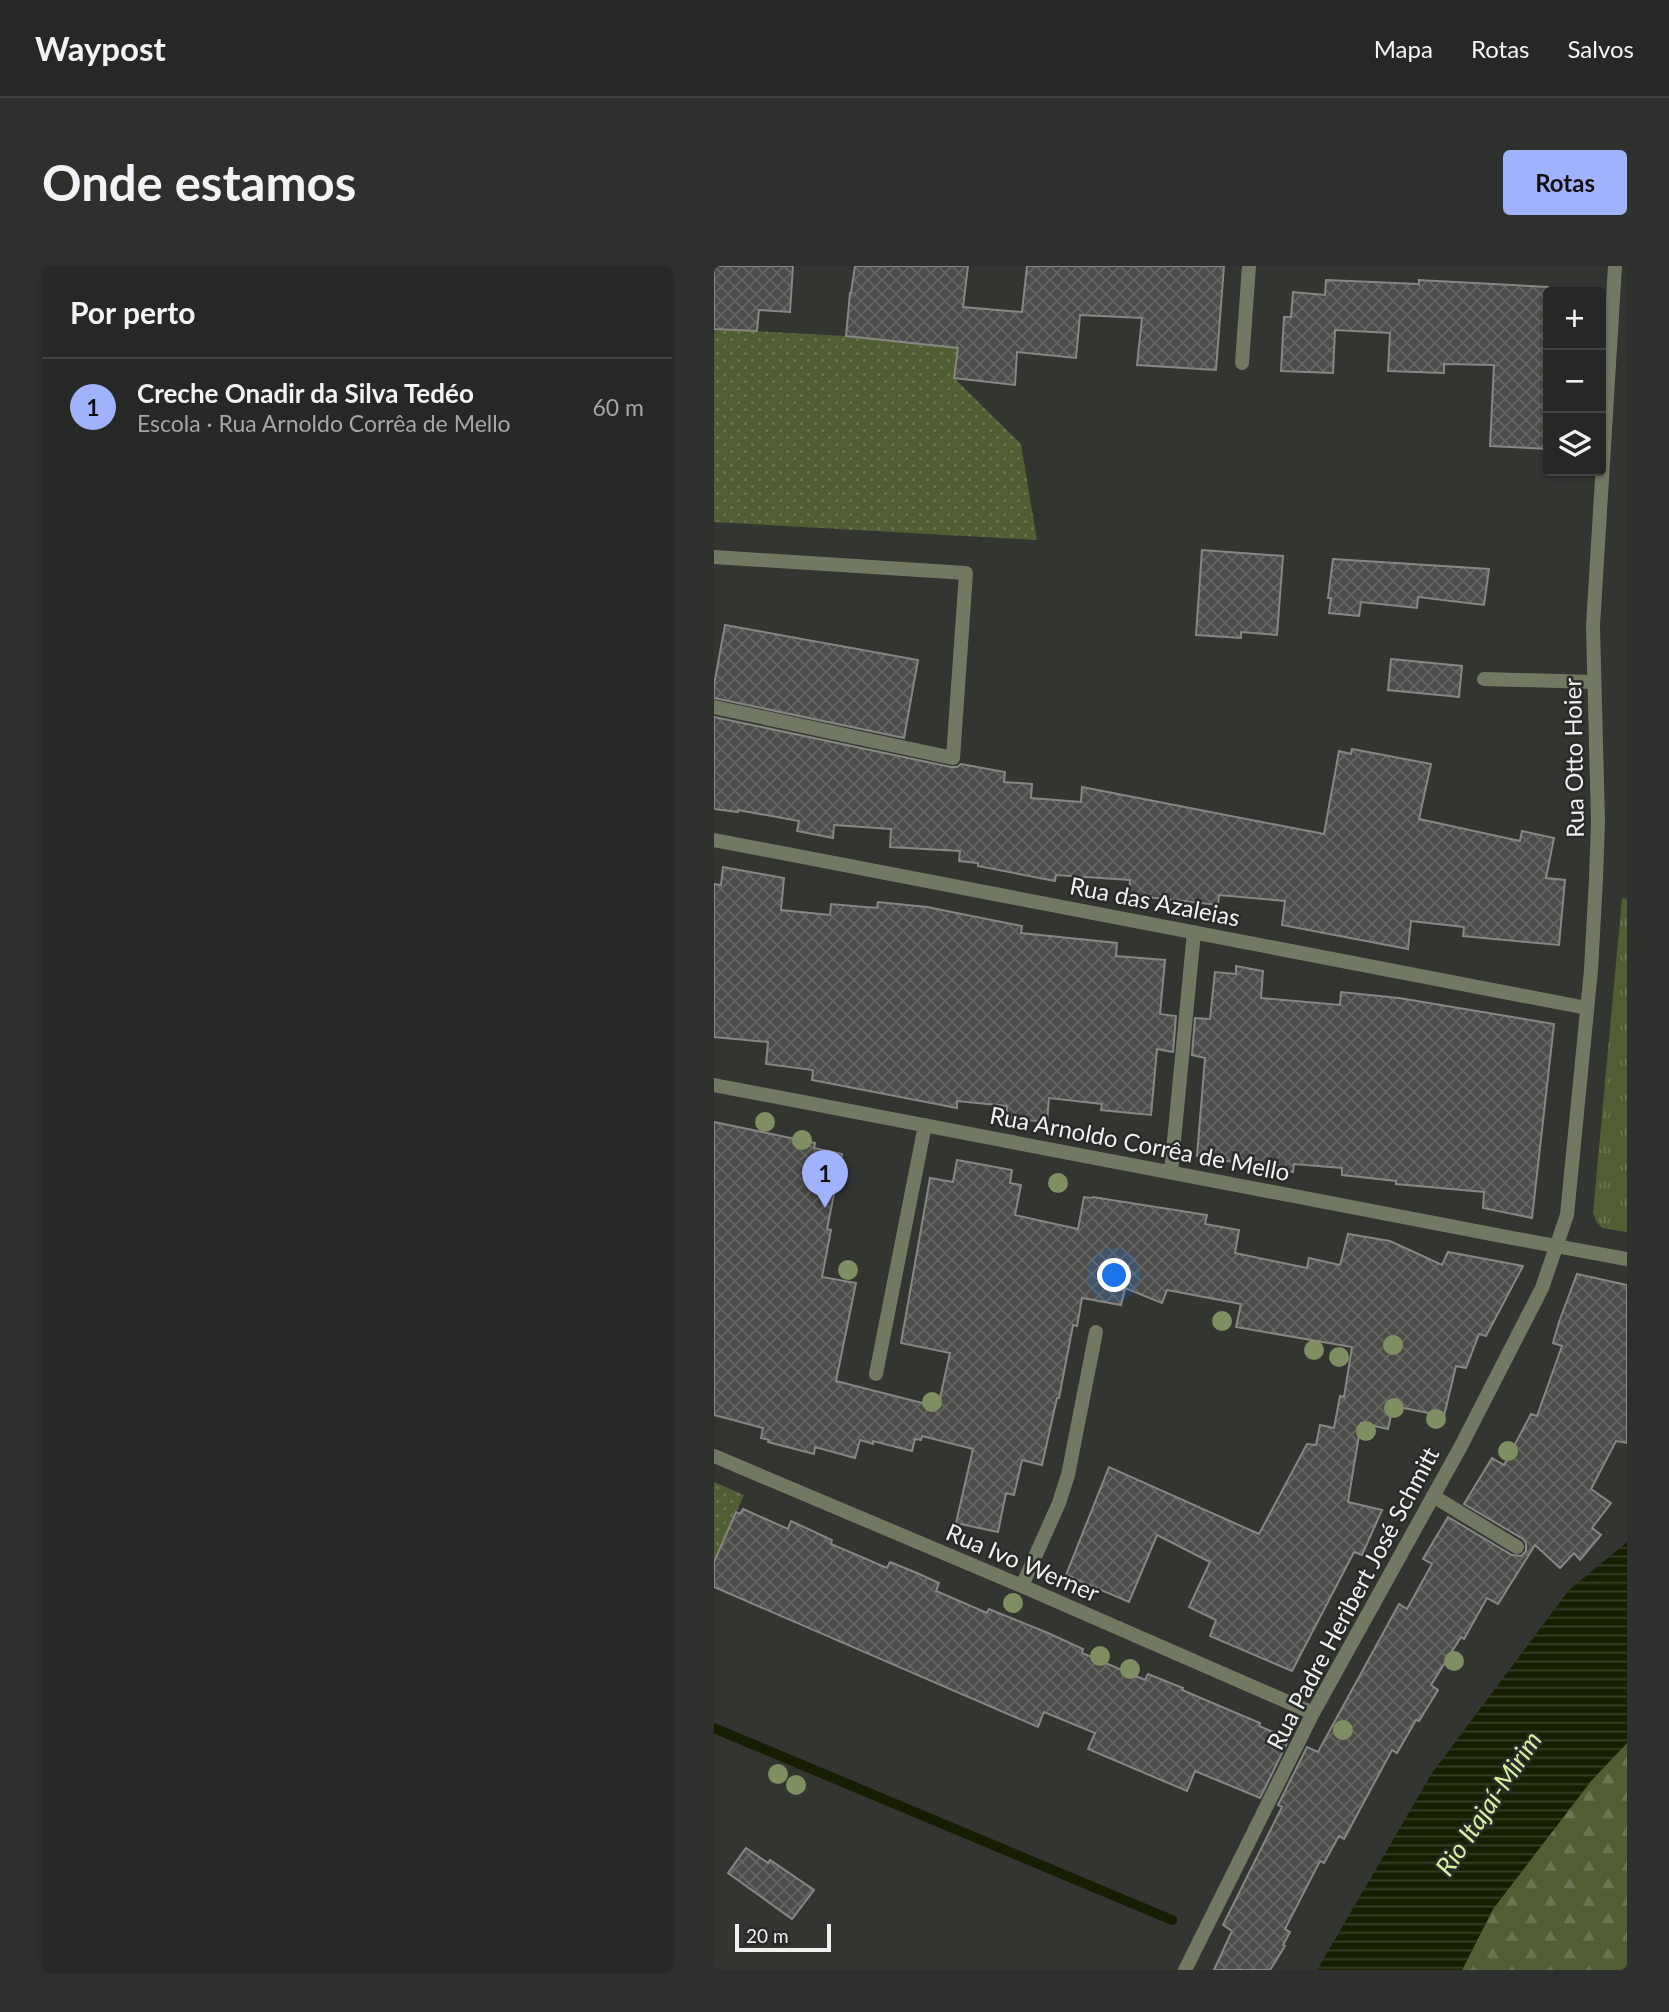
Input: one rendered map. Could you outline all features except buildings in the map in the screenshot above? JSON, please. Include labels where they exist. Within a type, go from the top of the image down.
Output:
[{"type":"street","points":[[1242,363],[1249,266]]},
{"type":"street","name":"Rua Otto Hoier","points":[[1557,1247],[1567,1215],[1587,1008],[1598,821],[1593,626],[1615,266]]},
{"type":"street","points":[[714,557],[966,573],[953,758],[714,707]]},
{"type":"street","points":[[1484,679],[1594,682]]},
{"type":"street","name":"Rua das Azaleias","points":[[714,840],[1587,1008]]},
{"type":"street","points":[[1171,1172],[1194,932]]},
{"type":"street","name":"Rua Arnoldo Corrêa de Mello","points":[[714,1085],[1627,1259]]},
{"type":"street","points":[[876,1374],[925,1125]]},
{"type":"street","name":"Rua Padre Heribert José Schmitt","points":[[1185,1970],[1313,1713],[1433,1496],[1542,1288],[1557,1247]]},
{"type":"street","points":[[1022,1586],[1059,1503],[1068,1475],[1096,1332]]},
{"type":"street","name":"Rua Ivo Werner","points":[[714,1456],[1313,1713]]},
{"type":"street","points":[[1433,1496],[1517,1547]]},
{"type":"green space","points":[[714,329],[846,336],[958,348],[954,378],[1021,444],[1037,540],[714,522]]},
{"type":"green space","points":[[1622,898],[1627,899],[1627,1232],[1602,1228],[1593,1213]]},
{"type":"green space","points":[[714,1482],[744,1495],[714,1562]]},
{"type":"green space","points":[[1627,1743],[1627,1970],[1462,1970],[1493,1909],[1591,1781]]},
{"type":"water","name":"Rio Itajaí-Mirim","points":[[1627,1542],[1627,1743],[1591,1781],[1493,1909],[1462,1970],[1317,1970],[1432,1773],[1569,1590]]},
{"type":"waterway","points":[[714,1728],[1172,1920]]},
{"type":"place","name":"Creche Onadir da Silva Tedéo","points":[[825,1208]]}]
